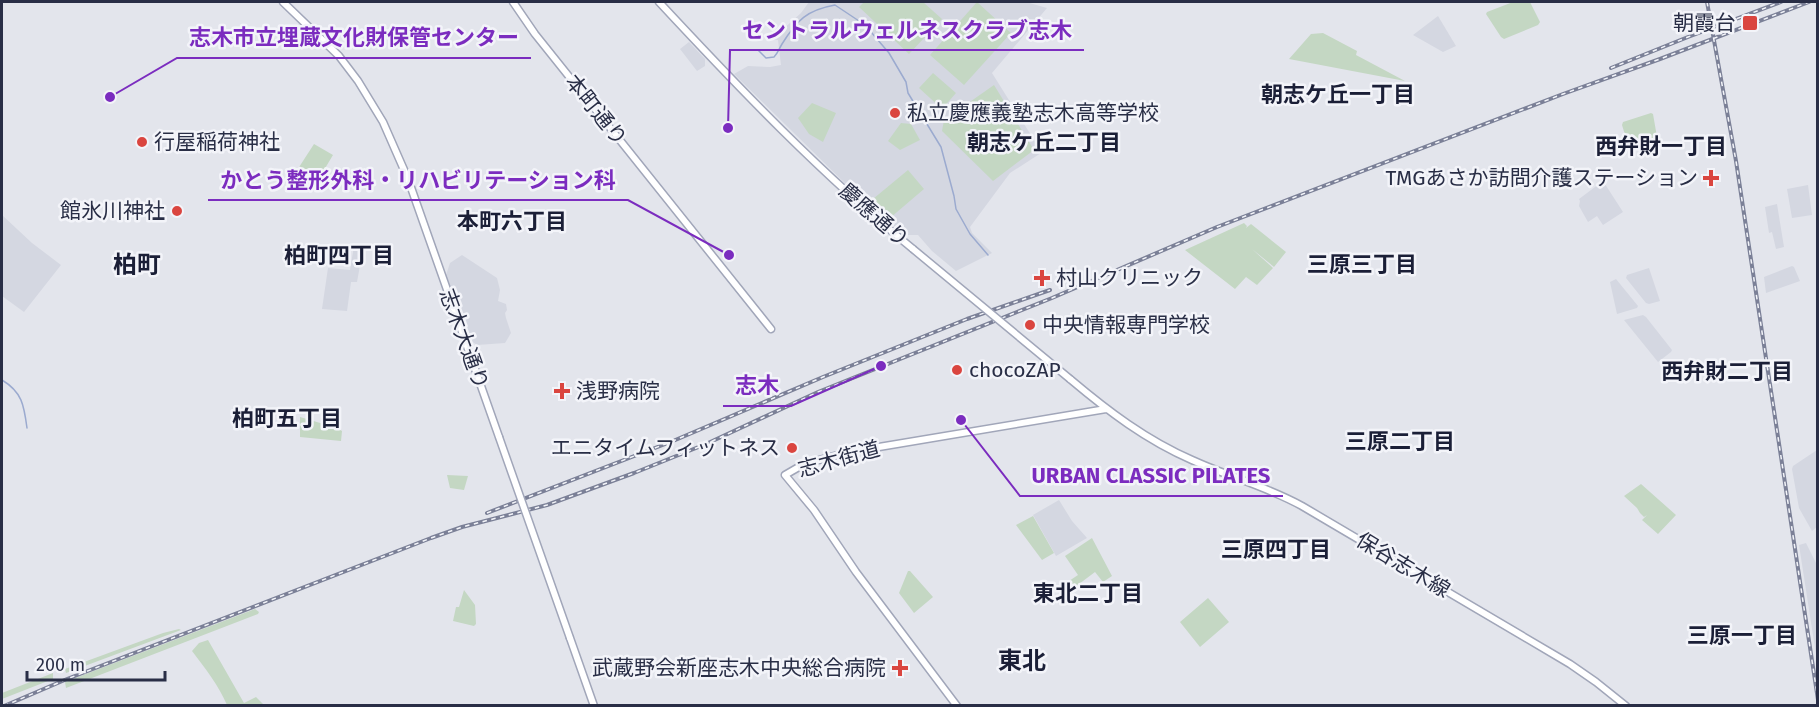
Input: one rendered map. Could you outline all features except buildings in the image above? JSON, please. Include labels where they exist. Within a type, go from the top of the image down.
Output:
[{"type":"main road","name":"志木大通り","points":[[283,2],[344,63],[383,122],[408,179],[594,705]]},
{"type":"main road","name":"本町通り","points":[[513,2],[535,34],[771,329]]},
{"type":"main road","name":"慶應通り","points":[[659,2],[718,65],[861,206],[1106,409]]},
{"type":"main road","name":"志木街道","points":[[957,705],[856,572],[814,510],[785,475],[804,464],[849,452],[1106,409]]},
{"type":"main road","name":"保谷志木線","points":[[1106,409],[1141,433],[1186,458],[1267,488],[1302,506],[1570,664],[1626,705]]},
{"type":"shaded area","name":"私立慶應義塾志木高等学校","points":[[809,2],[1026,2],[1047,8],[992,73],[1041,153],[1010,173],[970,227],[972,233],[992,253],[956,271],[932,251],[918,235],[905,235],[865,203],[734,74],[748,66],[781,65],[778,40],[771,39],[801,13]]},
{"type":"shaded area","points":[[1438,16],[1456,46],[1443,52],[1413,35]]},
{"type":"shaded area","points":[[689,42],[705,59],[705,66],[697,71],[680,49]]},
{"type":"shaded area","points":[[1603,181],[1623,212],[1603,225],[1597,216],[1588,222],[1579,206],[1579,199]]},
{"type":"shaded area","points":[[1808,185],[1812,215],[1792,218],[1787,189]]},
{"type":"shaded area","points":[[1777,204],[1784,247],[1776,249],[1772,232],[1769,233],[1765,207]]},
{"type":"shaded area","points":[[2,215],[32,243],[61,265],[24,312],[2,296]]},
{"type":"shaded area","points":[[354,246],[363,249],[357,282],[351,282],[347,311],[322,309],[328,268],[350,270]]},
{"type":"shaded area","points":[[462,255],[497,278],[500,290],[498,301],[506,304],[505,313],[511,333],[505,343],[477,345],[470,340],[446,275],[450,263]]},
{"type":"shaded area","points":[[1792,266],[1800,281],[1766,293],[1764,277]]},
{"type":"shaded area","points":[[1649,268],[1660,301],[1649,304],[1626,278],[1627,275]]},
{"type":"shaded area","points":[[1616,279],[1638,306],[1637,308],[1617,314],[1610,282]]},
{"type":"shaded area","points":[[1643,315],[1672,350],[1658,362],[1624,320]]},
{"type":"shaded area","points":[[1817,450],[1817,527],[1812,531],[1799,508],[1792,469]]},
{"type":"shaded area","points":[[1059,500],[1072,521],[1087,538],[1056,556],[1033,515]]},
{"type":"shaded area","points":[[1806,543],[1817,565],[1817,661],[1799,545]]},
{"type":"green space","points":[[864,2],[923,2],[942,19],[909,54],[859,7]]},
{"type":"green space","points":[[977,2],[1011,33],[964,85],[930,55]]},
{"type":"green space","points":[[1513,2],[1530,2],[1540,22],[1538,25],[1504,39],[1486,14]]},
{"type":"green space","points":[[1323,33],[1357,51],[1356,55],[1405,81],[1289,59],[1311,34]]},
{"type":"green space","points":[[933,73],[956,93],[942,109],[919,88]]},
{"type":"green space","points":[[994,85],[1034,150],[993,181],[942,131],[944,120]]},
{"type":"green space","points":[[812,103],[836,113],[823,142],[809,134],[798,118]]},
{"type":"green space","points":[[1651,113],[1657,137],[1632,152],[1630,151],[1623,122]]},
{"type":"green space","points":[[901,123],[911,124],[920,140],[900,150],[888,141]]},
{"type":"green space","points":[[314,144],[333,155],[312,190],[292,178]]},
{"type":"green space","points":[[908,170],[924,189],[890,218],[873,199]]},
{"type":"green space","points":[[1244,223],[1246,228],[1251,224],[1286,252],[1274,267],[1252,249],[1273,268],[1257,285],[1246,277],[1235,289],[1185,250]]},
{"type":"green space","points":[[300,417],[337,428],[342,431],[341,441],[300,437]]},
{"type":"green space","points":[[447,475],[468,476],[464,490],[450,488]]},
{"type":"green space","points":[[1641,484],[1676,515],[1658,534],[1642,520],[1647,515],[1644,517],[1624,496]]},
{"type":"green space","points":[[1033,516],[1054,553],[1042,560],[1016,525]]},
{"type":"green space","points":[[1092,538],[1112,576],[1103,582],[1095,572],[1071,590],[1066,583],[1078,575],[1065,556]]},
{"type":"green space","points":[[908,571],[933,597],[914,613],[899,593]]},
{"type":"green space","points":[[464,590],[475,605],[476,624],[474,626],[453,621],[456,607],[459,607]]},
{"type":"green space","points":[[1208,598],[1229,622],[1200,647],[1180,622]]},
{"type":"green space","points":[[255,609],[259,612],[258,614],[66,688],[65,682]]},
{"type":"green space","points":[[181,630],[66,673],[65,669]]},
{"type":"green space","points":[[208,640],[244,703],[256,697],[264,705],[227,705],[216,684],[192,651],[199,643]]},
{"type":"green space","points":[[53,673],[53,679],[2,699],[2,693]]},
{"type":"waterway","points":[[758,50],[766,58],[774,57],[798,22],[810,13],[825,7],[835,5],[865,25],[889,53],[906,82],[908,93],[941,147],[956,209],[970,234],[988,255]]},
{"type":"waterway","points":[[2,380],[18,394],[25,412],[27,428]]},
{"type":"railway","points":[[1707,2],[1736,161],[1818,700]]},
{"type":"railway","points":[[1611,68],[1781,2]]},
{"type":"railway","points":[[4,706],[67,679],[431,538],[462,527],[547,505],[634,473],[706,444],[818,392],[1052,298],[1217,227],[1809,2]]},
{"type":"railway","points":[[487,513],[673,441],[967,319],[1050,290]]},
{"type":"place","name":"朝霞台","points":[[1750,23]]},
{"type":"place","name":"志木市立埋蔵文化財保管センター","points":[[110,97]]},
{"type":"place","name":"私立慶應義塾志木高等学校","points":[[895,113]]},
{"type":"place","name":"セントラルウェルネスクラブ志木","points":[[728,128]]},
{"type":"place","name":"行屋稲荷神社","points":[[142,142]]},
{"type":"place","name":"TMGあさか訪問介護ステーション","points":[[1711,178]]},
{"type":"place","name":"館氷川神社","points":[[177,211]]},
{"type":"place","name":"かとう整形外科・リハビリテーション科","points":[[729,255]]},
{"type":"place","name":"村山クリニック","points":[[1042,278]]},
{"type":"place","name":"中央情報専門学校","points":[[1030,325]]},
{"type":"place","name":"志木","points":[[881,366]]},
{"type":"place","name":"chocoZAP","points":[[957,370]]},
{"type":"place","name":"浅野病院","points":[[562,391]]},
{"type":"place","name":"URBAN CLASSIC PILATES","points":[[961,420]]},
{"type":"place","name":"エニタイムフィットネス","points":[[792,448]]},
{"type":"place","name":"武蔵野会新座志木中央総合病院","points":[[900,668]]},
{"type":"district","name":"朝志ケ丘一丁目","points":[[1338,94]]},
{"type":"district","name":"朝志ケ丘二丁目","points":[[1044,142]]},
{"type":"district","name":"西弁財一丁目","points":[[1661,146]]},
{"type":"district","name":"本町六丁目","points":[[512,221]]},
{"type":"district","name":"柏町四丁目","points":[[339,255]]},
{"type":"district","name":"三原三丁目","points":[[1362,264]]},
{"type":"district","name":"柏町","points":[[137,265]]},
{"type":"district","name":"西弁財二丁目","points":[[1727,371]]},
{"type":"district","name":"柏町五丁目","points":[[287,418]]},
{"type":"district","name":"三原二丁目","points":[[1400,441]]},
{"type":"district","name":"三原四丁目","points":[[1276,549]]},
{"type":"district","name":"東北二丁目","points":[[1088,593]]},
{"type":"district","name":"三原一丁目","points":[[1742,635]]},
{"type":"district","name":"東北","points":[[1022,661]]}]
